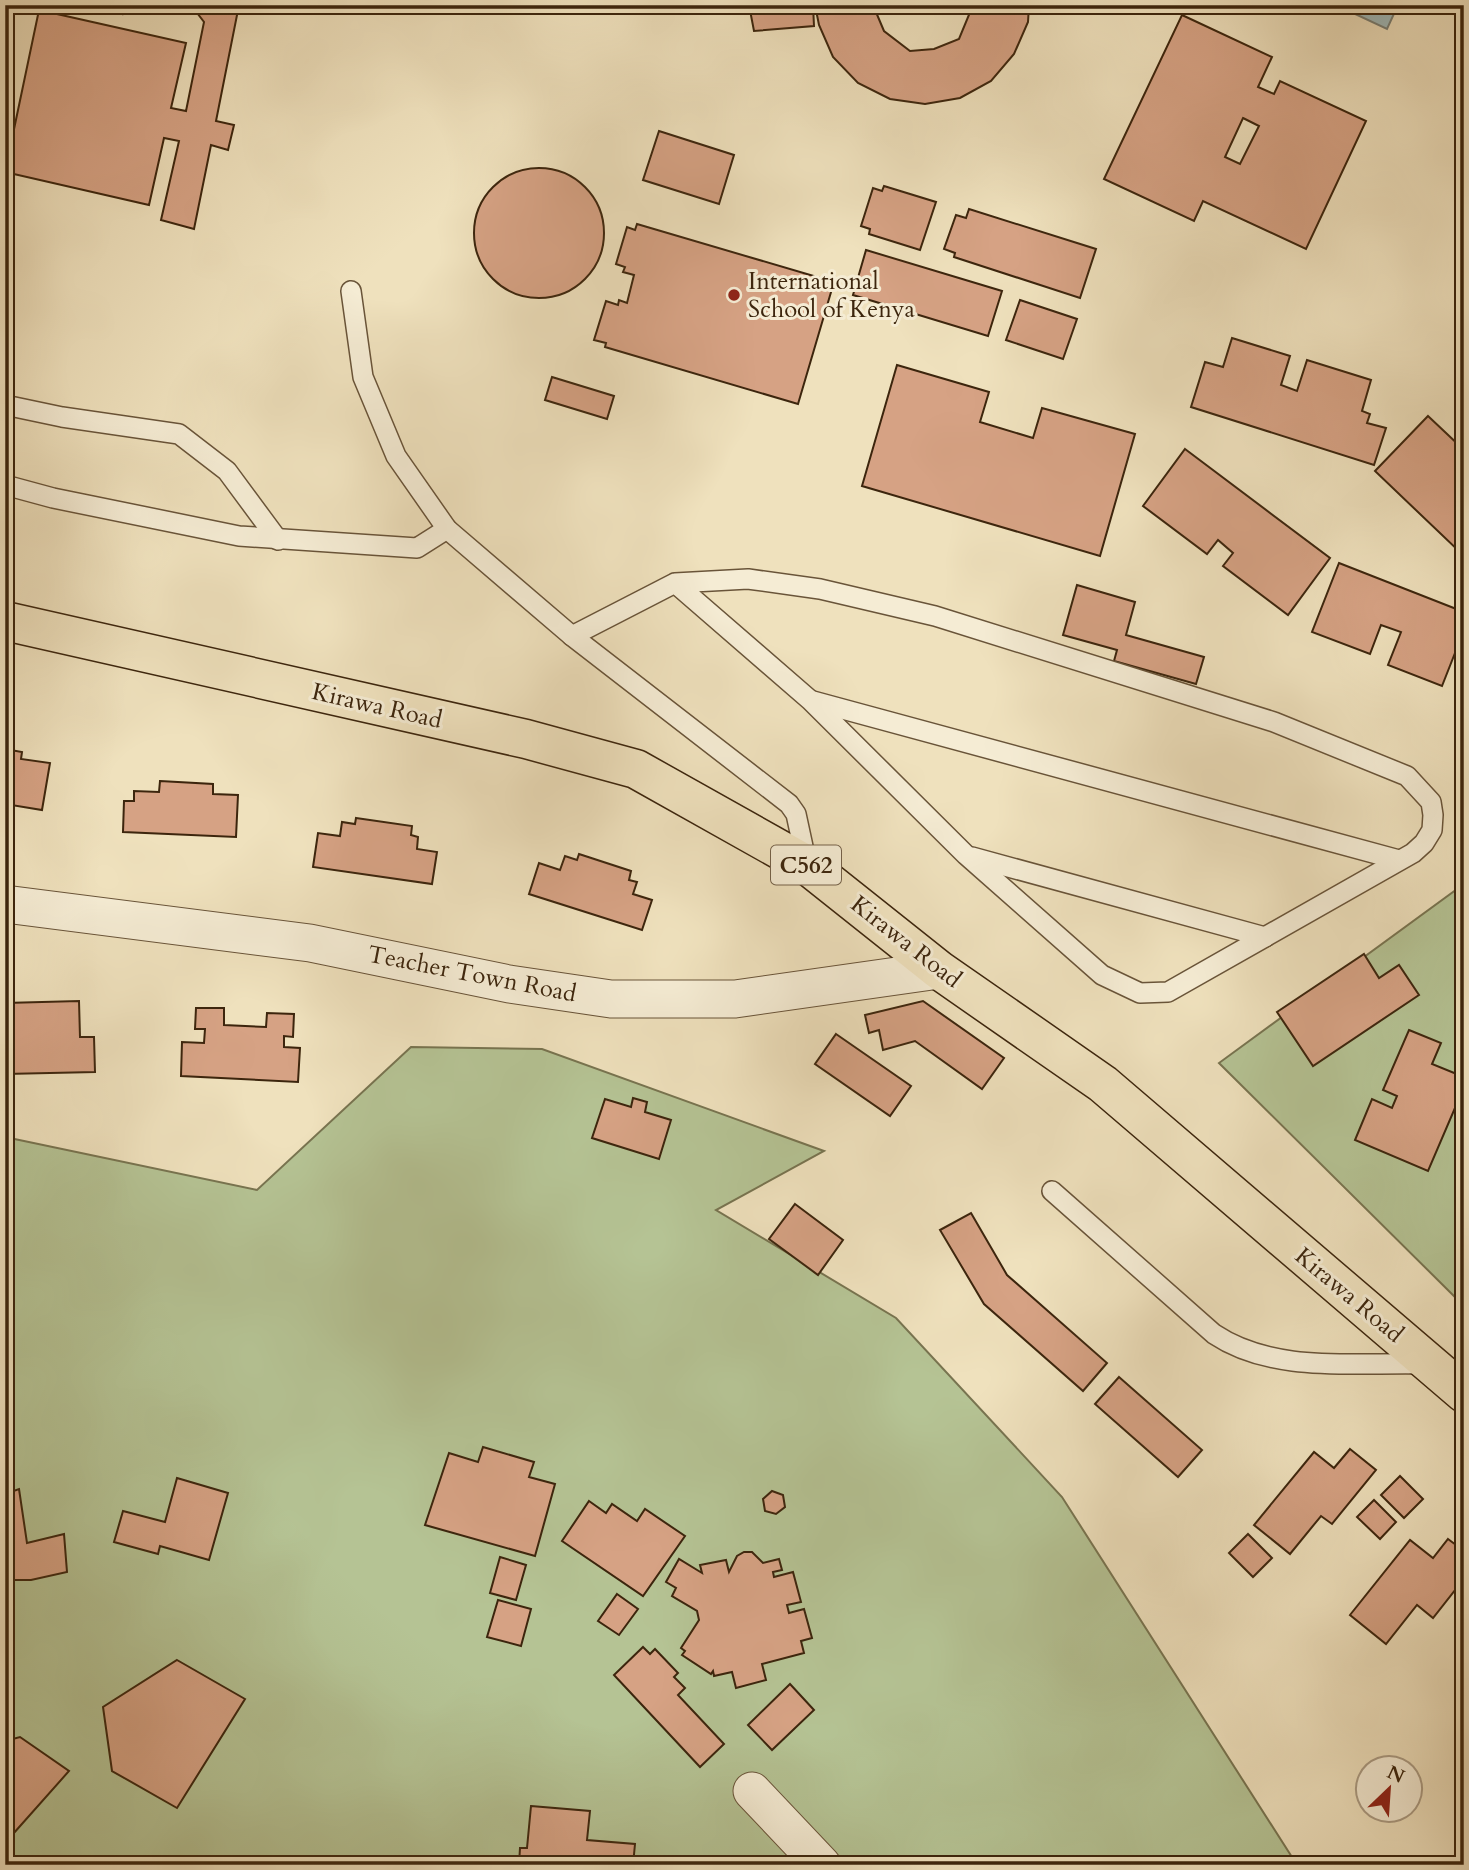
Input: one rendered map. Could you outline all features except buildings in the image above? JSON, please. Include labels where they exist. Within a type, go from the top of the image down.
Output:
[{"type":"main road","name":"Kirawa Road","points":[[5,621],[526,739],[636,769],[807,865],[939,970],[1103,1084],[1464,1392]]},
{"type":"street","name":"Teacher Town Road","points":[[5,904],[310,943],[509,984],[611,999],[735,999],[939,970]]},
{"type":"street","points":[[752,1791],[822,1865]]},
{"type":"lane","points":[[351,291],[363,377],[396,456],[447,529],[572,636],[789,804],[796,814],[807,865]]},
{"type":"lane","points":[[5,405],[62,417],[179,435],[227,471],[278,540]]},
{"type":"lane","points":[[5,485],[53,498],[239,536],[278,540],[417,548],[447,529]]},
{"type":"lane","points":[[572,636],[675,583],[748,579],[820,589],[935,617],[1325,740],[1407,776],[1431,802],[1432,830],[1424,843],[1399,860],[1168,992],[1140,993],[1102,975],[966,855],[810,700],[675,583]]},
{"type":"lane","points":[[810,700],[1399,860]]},
{"type":"lane","points":[[966,855],[1265,937]]},
{"type":"lane","points":[[1052,1191],[1214,1334],[1231,1345],[1279,1360],[1430,1364]]},
{"type":"green space","points":[[1464,884],[1464,1306],[1219,1063]]},
{"type":"green space","points":[[411,1047],[542,1049],[824,1151],[716,1210],[896,1318],[1062,1497],[1297,1865],[5,1865],[5,1137],[257,1190]]},
{"type":"water","points":[[1336,5],[1398,5],[1387,29]]},
{"type":"place","name":"International School of Kenya","points":[[734,295]]}]
